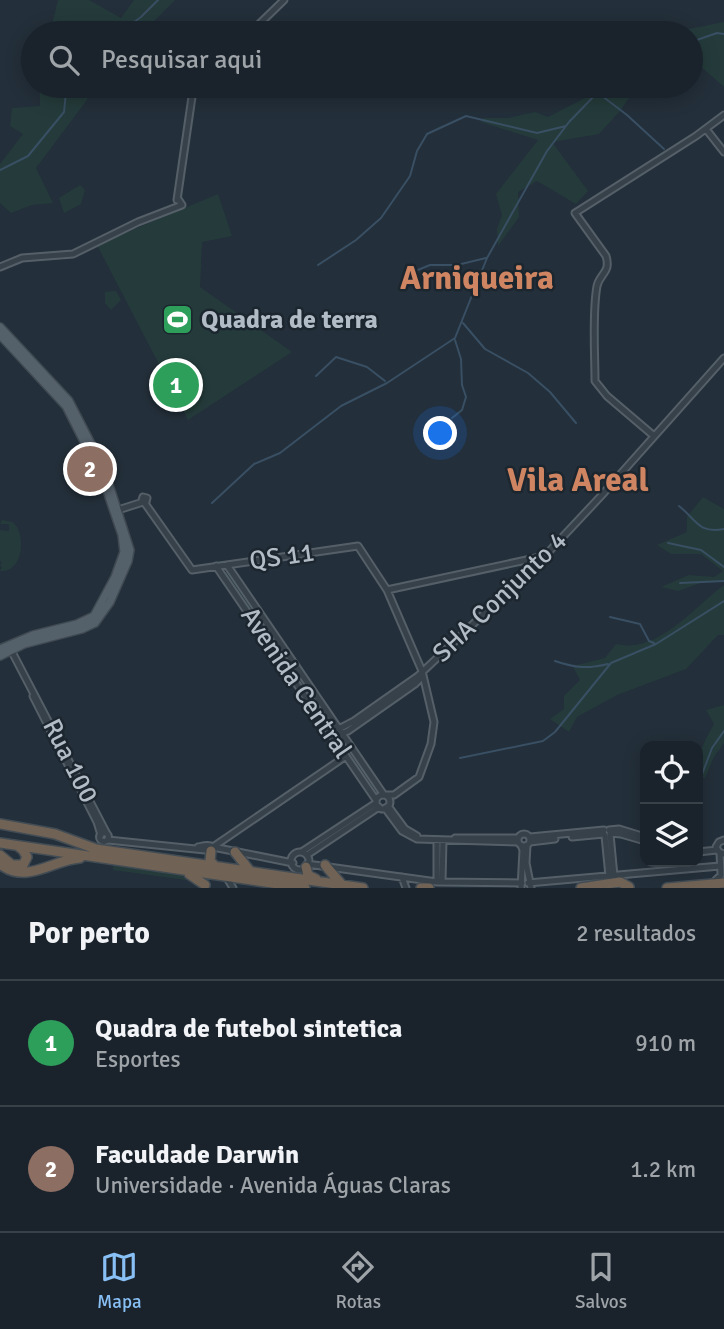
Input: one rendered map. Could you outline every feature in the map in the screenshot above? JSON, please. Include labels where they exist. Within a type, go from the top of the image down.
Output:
[{"type":"highway","points":[[0,817],[22,828]]},
{"type":"highway","points":[[0,824],[105,843],[137,859],[185,872],[224,877],[286,873],[292,862]]},
{"type":"highway","points":[[47,832],[51,843]]},
{"type":"highway","points":[[43,849],[66,837]]},
{"type":"highway","points":[[51,843],[64,852]]},
{"type":"highway","points":[[0,844],[64,852],[105,843]]},
{"type":"highway","points":[[105,843],[125,862],[137,859],[215,866],[305,888]]},
{"type":"highway","points":[[0,864],[10,871],[24,874],[105,843]]},
{"type":"highway","points":[[0,855],[12,864],[23,865],[26,862],[26,854],[16,846]]},
{"type":"highway","points":[[199,864],[205,860],[211,848]]},
{"type":"highway","points":[[211,848],[211,862],[215,866]]},
{"type":"highway","points":[[235,852],[249,876]]},
{"type":"highway","points":[[308,858],[310,876],[321,881]]},
{"type":"highway","points":[[330,868],[342,885]]},
{"type":"highway","points":[[185,872],[192,880],[205,885]]},
{"type":"highway","points":[[273,874],[363,888]]},
{"type":"highway","points":[[581,888],[620,882],[629,887]]},
{"type":"highway","points":[[667,888],[724,883]]},
{"type":"highway","points":[[421,888],[436,884]]},
{"type":"main road","points":[[0,327],[22,355],[68,398],[118,510],[130,555],[96,618],[0,649]]},
{"type":"main road","points":[[0,335],[15,346]]},
{"type":"main road","points":[[107,601],[124,552],[109,490]]},
{"type":"main road","points":[[0,656],[29,639]]},
{"type":"street","points":[[262,21],[284,0]]},
{"type":"street","points":[[173,208],[177,199],[193,98]]},
{"type":"street","points":[[654,436],[607,396],[595,381],[597,284],[608,264],[606,256],[575,213],[724,116]]},
{"type":"street","points":[[706,129],[724,152]]},
{"type":"street","points":[[0,267],[22,258],[73,254],[138,222],[182,205],[177,199]]},
{"type":"street","name":"SHA Conjunto 4","points":[[332,735],[344,730],[423,675],[538,559],[545,556],[724,358]]},
{"type":"street","name":"QS 11","points":[[118,510],[143,501],[193,568],[227,571],[228,566],[358,546],[387,590]]},
{"type":"street","points":[[105,843],[211,848],[292,862],[300,870],[308,858],[368,811],[419,777],[431,744],[434,722],[423,675],[387,590],[538,559]]},
{"type":"street","name":"Avenida Central","points":[[228,566],[296,667],[344,730],[384,801]]},
{"type":"street","name":"Avenida Central","points":[[218,569],[346,756],[384,801]]},
{"type":"street","points":[[250,615],[259,611]]},
{"type":"street","points":[[261,632],[265,627],[270,628]]},
{"type":"street","name":"Rua 100","points":[[11,650],[72,769],[105,843]]},
{"type":"street","points":[[287,670],[296,667]]},
{"type":"street","points":[[211,848],[346,756]]},
{"type":"street","points":[[384,801],[399,828],[408,836],[417,839],[524,842],[584,834],[607,834],[619,829],[640,837]]},
{"type":"street","points":[[607,834],[611,873]]},
{"type":"street","points":[[436,884],[440,839]]},
{"type":"street","points":[[712,884],[722,869],[719,842],[724,840]]},
{"type":"street","points":[[524,842],[525,884]]},
{"type":"street","points":[[292,862],[298,852],[330,868],[436,884],[525,884],[611,873],[722,869]]},
{"type":"street","points":[[224,877],[234,888],[249,876]]},
{"type":"street","points":[[402,877],[406,888]]},
{"type":"green space","points":[[58,0],[89,0],[121,18],[134,0],[175,0],[154,21],[53,21]]},
{"type":"green space","points":[[724,22],[724,87],[703,69],[703,26]]},
{"type":"green space","points":[[40,98],[87,98],[36,168],[53,203],[32,205],[11,213],[0,203],[0,164],[23,134],[10,126],[12,108],[40,106]]},
{"type":"green space","points":[[585,98],[629,98],[599,134],[552,142],[588,191],[576,204],[537,181],[518,192],[519,217],[498,246],[497,229],[502,215],[496,194],[538,140],[481,122],[483,118],[508,118],[535,112],[548,117]]},
{"type":"green space","points":[[80,185],[85,190],[81,204],[64,213],[59,198]]},
{"type":"green space","points":[[218,194],[232,236],[202,242],[200,287],[292,352],[188,420],[97,245]]},
{"type":"green space","points":[[116,291],[121,300],[111,310],[105,303],[105,292]]},
{"type":"green space","points":[[703,497],[724,509],[724,582],[707,581],[678,591],[661,587],[689,575],[714,577],[723,571],[701,554],[671,554],[657,545],[687,532],[687,517]]},
{"type":"green space","points":[[2,520],[13,522],[20,535],[21,544],[14,566],[0,571],[0,530],[9,531],[9,524],[0,524]]},
{"type":"green space","points":[[229,571],[258,611],[251,614],[222,573]]},
{"type":"green space","points":[[724,585],[724,635],[718,635],[686,669],[617,695],[577,717],[569,732],[550,719],[564,709],[564,696],[580,680],[573,666],[605,658],[616,644],[631,645],[660,636]]},
{"type":"green space","points":[[267,628],[295,666],[293,669],[290,669],[262,631]]},
{"type":"green space","points":[[296,668],[337,727],[331,731],[290,672]]},
{"type":"green space","points":[[724,705],[724,743],[714,757],[705,778],[703,746],[714,724],[706,710]]},
{"type":"green space","points":[[346,740],[359,764],[381,793],[375,797],[340,744]]},
{"type":"green space","points":[[113,863],[184,874],[193,881],[113,870]]},
{"type":"waterway","points":[[136,21],[158,0]]},
{"type":"waterway","points":[[703,38],[717,33],[724,34]]},
{"type":"waterway","points":[[0,170],[28,156],[64,112],[65,98]]},
{"type":"waterway","points":[[212,503],[254,464],[280,453],[341,406],[387,383],[455,338],[487,258],[547,151],[592,98]]},
{"type":"waterway","points":[[605,98],[664,149]]},
{"type":"waterway","points":[[318,265],[356,240],[381,218],[410,176],[417,151],[427,134],[466,116],[537,133],[566,126]]},
{"type":"waterway","points":[[408,274],[430,265],[457,265],[486,258]]},
{"type":"waterway","points":[[463,323],[485,349],[528,373],[550,392],[576,423]]},
{"type":"waterway","points":[[452,418],[462,410],[466,397],[462,385],[461,359],[455,340]]},
{"type":"waterway","points":[[316,376],[336,357],[367,367],[385,381]]},
{"type":"waterway","points":[[679,506],[703,528],[724,529]]},
{"type":"waterway","points":[[668,543],[701,550],[724,567]]},
{"type":"waterway","points":[[680,583],[724,581]]},
{"type":"waterway","points":[[460,758],[543,741],[555,732],[611,663],[656,644],[724,601]]},
{"type":"waterway","points":[[610,617],[640,624],[649,641],[654,643]]},
{"type":"waterway","points":[[555,661],[582,667],[608,664]]},
{"type":"waterway","points":[[703,772],[712,748],[724,731]]},
{"type":"place","name":"Quadra de terra","points":[[178,320]]},
{"type":"place","name":"Quadra de futebol sintetica","points":[[176,385]]},
{"type":"place","name":"Faculdade Darwin","points":[[90,469]]},
{"type":"district","name":"Arniqueira","points":[[477,278]]},
{"type":"district","name":"Vila Areal","points":[[578,480]]}]
